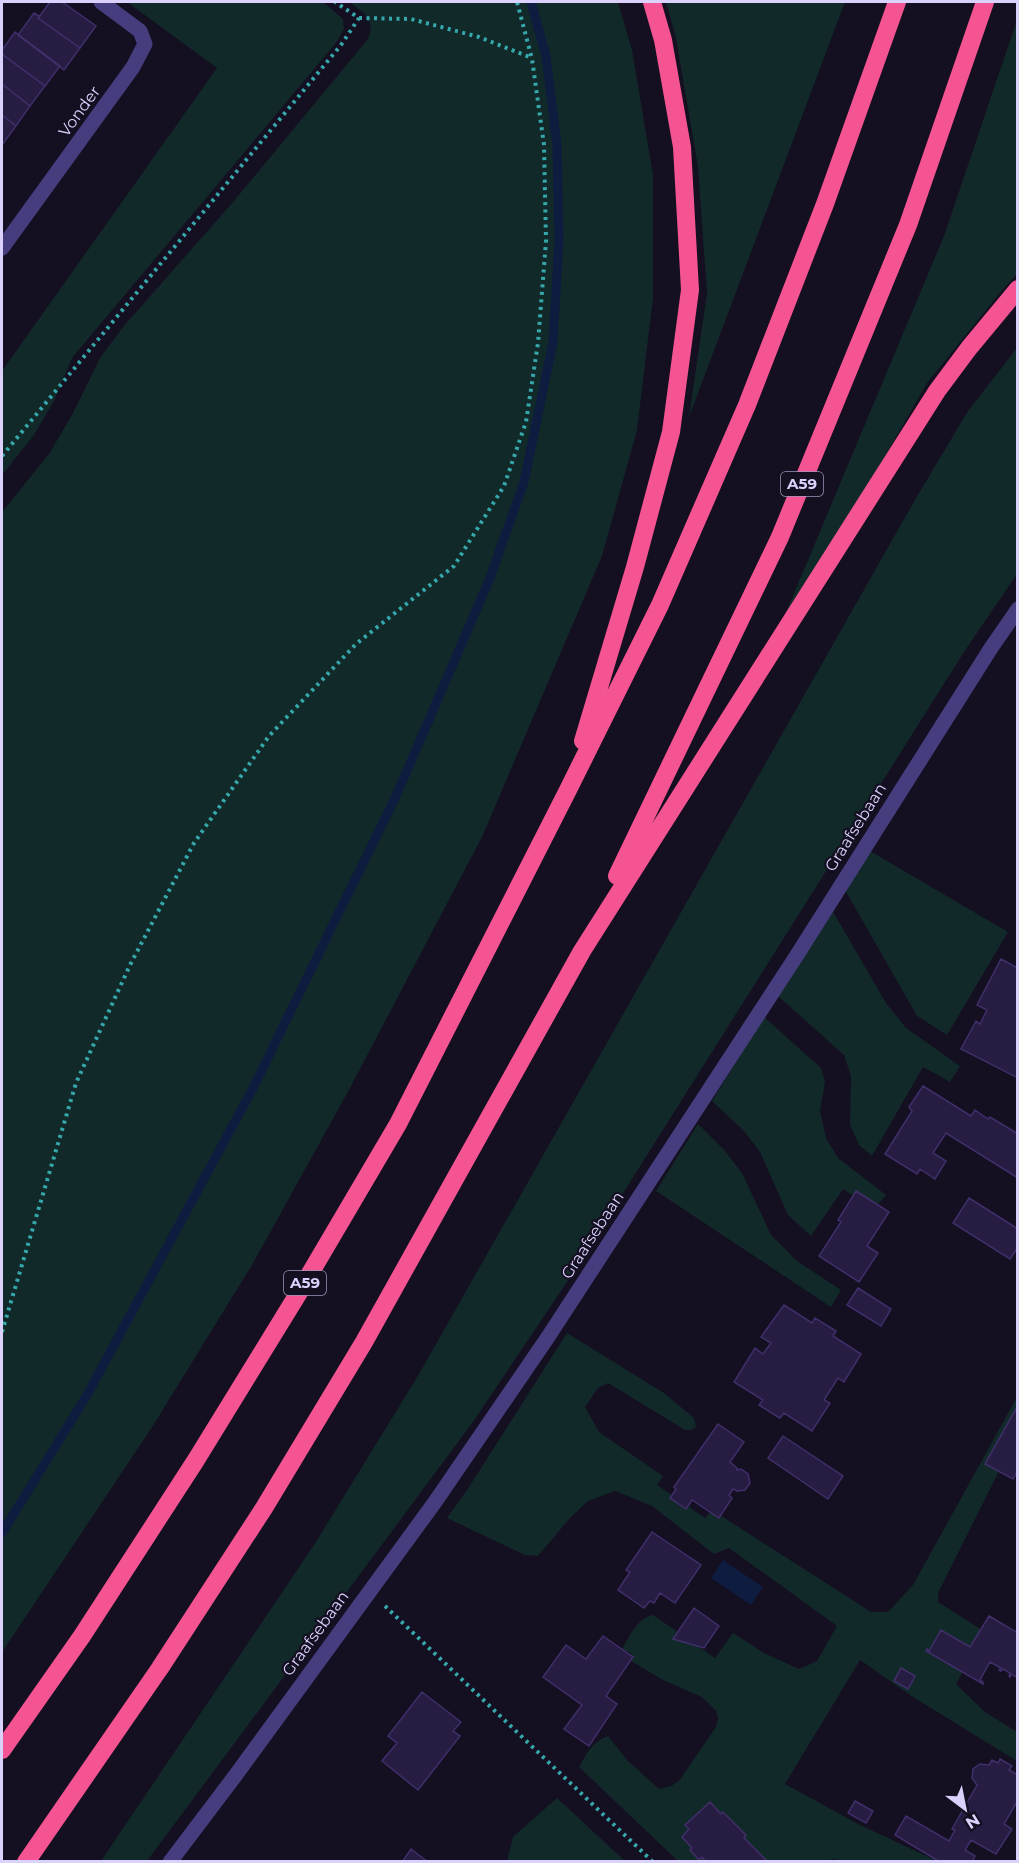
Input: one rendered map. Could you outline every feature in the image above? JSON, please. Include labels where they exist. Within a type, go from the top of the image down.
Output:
[{"type":"highway","name":"A59","points":[[567,792],[635,567],[671,432],[690,290],[682,147],[663,40],[652,2]]},
{"type":"highway","name":"A59","points":[[2,1750],[82,1636],[196,1461],[398,1124],[660,605],[747,405],[825,204],[897,2]]},
{"type":"highway","name":"A59","points":[[582,951],[780,537],[908,225],[985,2]]},
{"type":"highway","name":"A59","points":[[26,1862],[160,1668],[264,1508],[364,1342],[582,951],[937,391],[1017,289]]},
{"type":"street","name":"Vonder","points":[[2,248],[133,67],[145,44],[140,31],[101,2]]},
{"type":"street","name":"Graafsebaan","points":[[170,1862],[369,1592],[555,1328],[797,955],[1017,609]]},
{"type":"path","points":[[335,2],[359,18],[411,19],[479,37],[532,59]]},
{"type":"path","points":[[2,1332],[76,1083],[130,965],[194,843],[277,727],[356,644],[454,566],[504,486],[526,422],[538,343],[546,242],[544,145],[532,59],[517,2]]},
{"type":"path","points":[[2,456],[341,45],[359,18]]},
{"type":"path","points":[[369,1592],[652,1862]]},
{"type":"green space","points":[[127,2],[323,2],[343,19],[344,29],[336,43],[72,358],[54,401],[34,435],[2,475],[2,371],[217,68]]},
{"type":"green space","points":[[349,2],[618,2],[632,50],[653,175],[653,298],[637,430],[602,556],[482,837],[350,1088],[252,1265],[154,1424],[2,1652],[2,512],[49,454],[73,413],[100,358],[123,327],[233,202],[368,39],[371,26],[367,17]]},
{"type":"green space","points":[[666,2],[845,2],[689,417],[707,293],[698,167],[676,38]]},
{"type":"green space","points":[[1017,20],[1017,274],[927,383],[795,613],[787,610],[944,236]]},
{"type":"green space","points":[[1017,348],[1017,574],[964,652],[569,1279],[473,1422],[147,1861],[101,1861],[314,1545],[419,1374],[916,498],[968,411]]},
{"type":"green space","points":[[870,851],[1008,932],[947,1035],[917,1016],[845,890]]},
{"type":"green space","points":[[832,910],[886,1003],[906,1028],[960,1066],[950,1082],[923,1067],[872,1156],[859,1145],[850,1125],[851,1076],[844,1055],[778,996]]},
{"type":"green space","points":[[764,1017],[821,1068],[825,1082],[820,1111],[826,1138],[838,1158],[886,1195],[874,1209],[843,1189],[811,1236],[788,1215],[760,1152],[744,1131],[712,1101]]},
{"type":"green space","points":[[698,1124],[725,1151],[742,1173],[771,1235],[797,1261],[841,1290],[831,1307],[656,1191]]},
{"type":"green space","points":[[567,1333],[664,1393],[694,1418],[696,1427],[685,1430],[608,1383],[598,1388],[585,1407],[599,1432],[663,1476],[657,1485],[705,1518],[712,1510],[871,1612],[888,1612],[913,1585],[1017,1397],[1017,1435],[938,1593],[938,1602],[985,1632],[956,1684],[985,1712],[1017,1732],[1017,1761],[913,1697],[860,1660],[785,1784],[858,1824],[937,1861],[852,1862],[832,1859],[827,1862],[678,1861],[579,1767],[594,1745],[608,1736],[627,1760],[659,1789],[671,1786],[679,1781],[716,1727],[718,1718],[716,1711],[702,1697],[663,1680],[628,1659],[632,1654],[622,1649],[635,1628],[647,1617],[653,1615],[715,1658],[733,1633],[764,1653],[799,1669],[817,1661],[837,1626],[729,1548],[714,1554],[652,1506],[615,1491],[588,1501],[570,1518],[538,1556],[525,1555],[447,1518]]},
{"type":"green space","points":[[557,1798],[625,1861],[507,1861],[513,1837]]},
{"type":"water","points":[[723,1560],[763,1587],[751,1605],[711,1578]]},
{"type":"building","points":[[50,2],[62,2],[96,26],[80,48],[38,18]]},
{"type":"building","points":[[34,13],[80,48],[64,70],[18,35]]},
{"type":"building","points":[[15,32],[60,66],[45,86],[2,54],[2,50]]},
{"type":"building","points":[[2,54],[45,86],[30,106],[2,84]]},
{"type":"building","points":[[2,84],[30,106],[16,126],[2,115]]},
{"type":"building","points":[[2,115],[16,126],[2,145]]},
{"type":"building","points":[[1001,959],[1018,968],[1018,1078],[961,1049],[976,1021],[980,1024],[987,1010],[977,1005]]},
{"type":"building","points":[[923,1086],[971,1116],[975,1110],[1018,1134],[1018,1178],[946,1133],[933,1153],[946,1161],[935,1179],[920,1169],[917,1174],[885,1154],[912,1111],[909,1107]]},
{"type":"building","points":[[856,1191],[889,1212],[867,1246],[878,1253],[859,1282],[819,1256],[841,1222],[838,1220]]},
{"type":"building","points":[[969,1198],[1018,1229],[1018,1247],[1010,1259],[953,1223]]},
{"type":"building","points":[[858,1288],[891,1309],[881,1326],[847,1305]]},
{"type":"building","points":[[784,1305],[812,1323],[815,1318],[836,1331],[833,1336],[861,1354],[844,1382],[838,1378],[824,1400],[830,1403],[812,1431],[784,1413],[780,1418],[778,1417],[759,1405],[763,1400],[734,1382],[755,1348],[763,1354],[771,1343],[761,1337]]},
{"type":"building","points":[[1017,1407],[1018,1470],[1013,1479],[985,1464]]},
{"type":"building","points":[[718,1424],[744,1442],[730,1462],[737,1470],[741,1469],[748,1474],[750,1483],[745,1490],[733,1489],[729,1495],[732,1498],[719,1518],[692,1500],[686,1509],[670,1498],[676,1489],[674,1487]]},
{"type":"building","points":[[783,1436],[843,1476],[828,1499],[768,1458]]},
{"type":"building","points":[[652,1532],[701,1565],[675,1603],[660,1593],[654,1603],[650,1601],[644,1608],[618,1590],[630,1572],[626,1570]]},
{"type":"building","points":[[694,1608],[719,1626],[704,1648],[673,1639]]},
{"type":"building","points":[[989,1616],[1018,1633],[1018,1678],[1011,1674],[1010,1677],[1010,1673],[1003,1669],[999,1670],[1001,1668],[990,1662],[980,1680],[983,1684],[926,1651],[927,1649],[929,1651],[941,1630],[970,1647]]},
{"type":"building","points":[[603,1636],[633,1657],[606,1696],[617,1704],[589,1746],[564,1729],[582,1705],[543,1677],[566,1645],[586,1659]]},
{"type":"building","points":[[901,1668],[915,1676],[908,1689],[894,1681]]},
{"type":"building","points":[[422,1692],[461,1722],[453,1731],[460,1736],[418,1790],[382,1761],[397,1743],[388,1736]]},
{"type":"building","points":[[1000,1759],[1012,1766],[1009,1770],[1018,1775],[1018,1800],[1004,1824],[1012,1829],[996,1854],[971,1840],[965,1850],[975,1856],[972,1862],[940,1862],[895,1835],[906,1816],[949,1841],[955,1830],[952,1829],[977,1785],[972,1778],[973,1769],[980,1764],[989,1765],[992,1760],[998,1763]]},
{"type":"building","points":[[855,1801],[873,1811],[866,1823],[848,1813]]},
{"type":"building","points":[[710,1802],[746,1835],[744,1838],[768,1862],[706,1862],[702,1857],[699,1860],[682,1837],[689,1829],[685,1825]]},
{"type":"building","points":[[411,1849],[428,1862],[402,1862]]},
{"type":"waterway","points":[[2,1533],[87,1395],[252,1090],[396,796],[490,578],[524,482],[553,342],[559,240],[557,145],[546,56],[531,2]]}]
